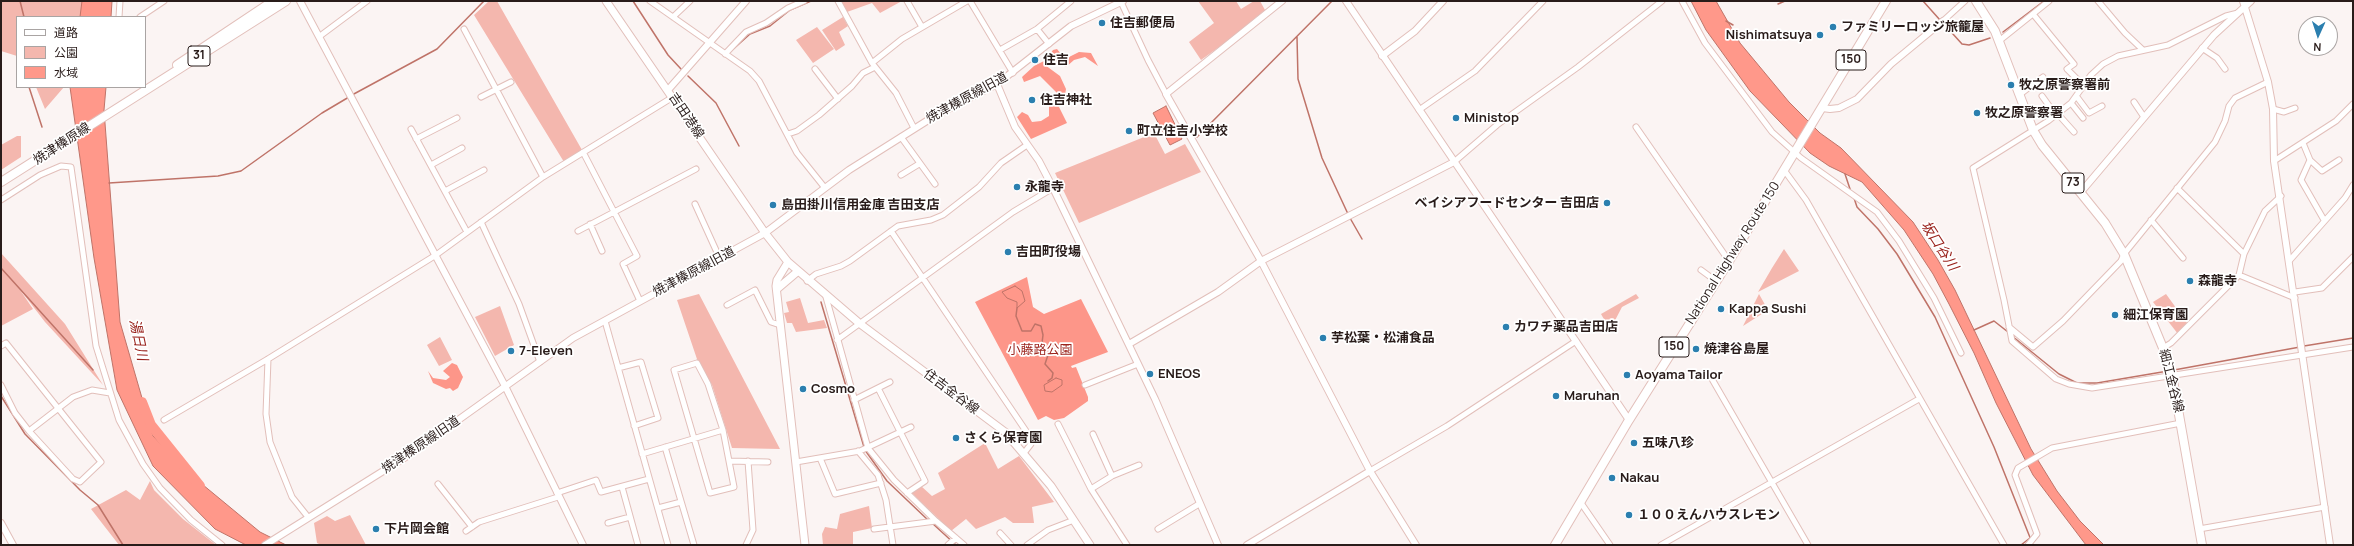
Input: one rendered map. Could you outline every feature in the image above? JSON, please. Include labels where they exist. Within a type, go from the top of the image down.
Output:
[{"type":"main road","name":"焼津榛原線","points":[[146,87],[205,44],[273,1]]},
{"type":"main road","name":"焼津榛原線","points":[[1,182],[286,1]]},
{"type":"main road","name":"吉田港線","points":[[606,1],[765,233]]},
{"type":"main road","name":"National Highway Route 150","points":[[1555,545],[1629,420],[1729,261],[1886,1]]},
{"type":"main road","name":"細江金谷線","points":[[1976,1],[1988,18],[1999,41],[2033,130],[2042,145],[2105,223],[2124,254],[2163,348],[2171,372],[2202,545]]},
{"type":"main road","name":"焼津榛原線","points":[[113,111],[145,88]]},
{"type":"main road","name":"住吉金谷線","points":[[765,233],[797,272],[826,297],[1005,432],[1051,486],[1090,545]]},
{"type":"main road","points":[[788,262],[777,280],[777,289],[805,545]]},
{"type":"main road","points":[[777,289],[797,272]]},
{"type":"street","points":[[119,16],[120,1]]},
{"type":"street","points":[[142,16],[164,1]]},
{"type":"street","points":[[300,1],[320,36],[505,386],[557,495],[583,545]]},
{"type":"street","points":[[320,36],[367,1]]},
{"type":"street","points":[[650,1],[750,71],[759,81],[797,153],[825,188]]},
{"type":"street","points":[[673,17],[690,1]]},
{"type":"street","points":[[668,90],[746,1]]},
{"type":"street","points":[[725,54],[746,32],[766,23],[788,8],[804,1]]},
{"type":"street","points":[[838,1],[874,65],[896,93],[914,128]]},
{"type":"street","points":[[906,1],[922,27]]},
{"type":"street","points":[[788,134],[797,131],[838,99],[863,73],[902,39],[967,1]]},
{"type":"street","points":[[970,1],[1013,72]]},
{"type":"street","points":[[1000,50],[1037,29],[1071,1]]},
{"type":"street","points":[[1166,94],[1282,1]]},
{"type":"street","points":[[1346,1],[1629,420]]},
{"type":"street","points":[[1382,56],[1415,31],[1443,1]]},
{"type":"street","points":[[1419,110],[1476,71],[1543,1]]},
{"type":"street","points":[[1129,344],[1212,296],[1261,261],[1454,162],[1502,121],[1578,67],[1662,1]]},
{"type":"street","points":[[1682,1],[1705,43],[1728,76],[1772,132],[1795,152],[1877,212],[1899,241],[1934,298],[1961,353]]},
{"type":"street","points":[[1822,108],[1830,110],[1839,108],[1857,99],[1891,64],[1942,22],[1964,1]]},
{"type":"street","points":[[1999,41],[2049,1]]},
{"type":"street","points":[[2098,1],[2125,33],[2142,50]]},
{"type":"street","points":[[2081,192],[2202,48],[2240,12],[2245,4],[2252,1]]},
{"type":"street","points":[[1122,2],[1148,60],[1261,261],[1370,471],[1416,545]]},
{"type":"street","name":"焼津榛原線旧道","points":[[265,545],[412,453],[573,338],[720,259],[765,233],[825,188],[914,128],[997,84],[1071,26],[1122,2]]},
{"type":"street","points":[[2245,4],[2268,82],[2273,109],[2274,161],[2281,196],[2330,545]]},
{"type":"street","points":[[2240,12],[2226,16],[2168,45],[2118,56],[2103,64],[2091,75],[2077,97],[2071,103],[2033,130],[1973,168],[2011,339],[2056,379],[2069,384],[2092,388],[2106,387],[2171,372],[2303,352],[2353,347]]},
{"type":"street","points":[[2033,14],[2074,64],[2067,69],[2084,86]]},
{"type":"street","points":[[464,29],[543,177]]},
{"type":"street","points":[[1037,29],[1049,44]]},
{"type":"street","points":[[2202,48],[2216,58],[2225,69]]},
{"type":"street","points":[[815,69],[838,99]]},
{"type":"street","points":[[2019,95],[2043,77]]},
{"type":"street","points":[[481,97],[511,82]]},
{"type":"street","points":[[2009,328],[2033,347],[2082,302],[2121,261],[2124,254],[2219,136],[2229,106],[2235,98],[2268,82]]},
{"type":"street","points":[[997,84],[1010,117],[1027,145],[1039,161],[1129,344],[1155,399],[1199,504],[1218,545]]},
{"type":"street","points":[[2042,96],[2056,114],[2074,132]]},
{"type":"street","points":[[164,420],[268,359],[436,255],[543,177],[673,97]]},
{"type":"street","points":[[2077,97],[2089,113],[2102,106]]},
{"type":"street","points":[[2134,102],[2144,117]]},
{"type":"street","points":[[2071,103],[2083,118]]},
{"type":"street","points":[[2274,161],[2336,121],[2353,104]]},
{"type":"street","points":[[2273,109],[2284,112],[2295,108]]},
{"type":"street","points":[[416,139],[457,118]]},
{"type":"street","points":[[1636,127],[1729,261]]},
{"type":"street","points":[[411,129],[467,232]]},
{"type":"street","points":[[901,137],[919,164],[935,184]]},
{"type":"street","points":[[2303,143],[2310,160],[2322,171],[2340,160]]},
{"type":"street","points":[[807,281],[816,274],[841,266],[905,223],[931,220],[943,215],[979,187],[1001,163],[1027,145]]},
{"type":"street","points":[[431,165],[462,148]]},
{"type":"street","points":[[583,152],[616,212],[637,256],[623,264],[640,301]]},
{"type":"street","points":[[2310,160],[2301,180],[2324,220]]},
{"type":"street","points":[[902,175],[919,164]]},
{"type":"street","points":[[1,200],[40,175],[61,166],[71,167],[96,346],[119,420],[143,464],[160,488],[191,520],[222,545]]},
{"type":"street","points":[[578,230],[616,212],[696,169]]},
{"type":"street","points":[[445,191],[484,170]]},
{"type":"street","points":[[1784,170],[1806,200],[2004,545]]},
{"type":"street","points":[[2290,260],[2345,198],[2353,185]]},
{"type":"street","points":[[837,340],[1013,212],[1053,188]]},
{"type":"street","points":[[2177,188],[2244,254]]},
{"type":"street","points":[[2163,348],[2171,343],[2239,275],[2244,254],[2265,211],[2281,196]]},
{"type":"street","points":[[694,204],[720,259]]},
{"type":"street","points":[[2151,220],[2183,258]]},
{"type":"street","points":[[481,222],[519,304],[540,362]]},
{"type":"street","points":[[590,224],[602,251]]},
{"type":"street","points":[[891,231],[1030,437],[1031,444],[1024,453]]},
{"type":"street","points":[[2239,275],[2295,295],[2322,288],[2353,257]]},
{"type":"street","points":[[1701,270],[1716,281]]},
{"type":"street","points":[[727,305],[755,290],[771,322],[780,326]]},
{"type":"street","points":[[826,297],[867,449],[935,521],[964,545]]},
{"type":"street","points":[[605,321],[668,545]]},
{"type":"street","points":[[1247,545],[1447,426],[1576,341]]},
{"type":"street","points":[[1,346],[6,343],[102,462],[80,482],[73,479],[28,431],[15,413],[1,385]]},
{"type":"street","points":[[268,359],[266,414],[270,442],[292,497],[308,517]]},
{"type":"street","points":[[618,368],[641,362],[658,418],[634,426]]},
{"type":"street","points":[[696,363],[708,384],[723,430],[734,487],[710,493],[694,438],[674,370],[696,363]]},
{"type":"street","points":[[1085,385],[1138,364]]},
{"type":"street","points":[[1712,379],[1808,545]]},
{"type":"street","points":[[854,400],[890,382]]},
{"type":"street","points":[[878,388],[925,481],[907,493]]},
{"type":"street","points":[[28,431],[73,397],[92,390],[110,393]]},
{"type":"street","points":[[1661,545],[1771,481],[1919,399]]},
{"type":"street","points":[[2029,544],[2036,534],[2015,475],[2018,468],[2052,448],[2181,423]]},
{"type":"street","points":[[1058,424],[1091,488],[1127,545]]},
{"type":"street","points":[[796,462],[867,449],[911,427]]},
{"type":"street","points":[[642,454],[723,430]]},
{"type":"street","points":[[1093,434],[1112,476]]},
{"type":"street","points":[[665,447],[694,545]]},
{"type":"street","points":[[859,451],[878,475],[881,483],[891,527],[893,545]]},
{"type":"street","points":[[820,458],[835,494],[881,483]]},
{"type":"street","points":[[730,461],[768,462]]},
{"type":"street","points":[[746,545],[753,530],[748,461]]},
{"type":"street","points":[[1091,488],[1112,476],[1140,465]]},
{"type":"street","points":[[466,531],[479,522],[596,480],[601,492],[649,479]]},
{"type":"street","points":[[438,484],[472,527]]},
{"type":"street","points":[[622,486],[638,545]]},
{"type":"street","points":[[658,508],[681,502]]},
{"type":"street","points":[[1581,503],[1610,545]]},
{"type":"street","points":[[1158,529],[1199,504]]},
{"type":"street","points":[[2199,529],[2325,507]]},
{"type":"street","points":[[608,523],[630,517]]},
{"type":"street","points":[[1027,545],[1048,530],[1074,520]]},
{"type":"street","points":[[874,529],[935,521]]},
{"type":"street","points":[[1,523],[12,545]]},
{"type":"street","points":[[1,532],[12,545]]},
{"type":"street","points":[[1000,533],[1011,545]]},
{"type":"street","points":[[949,544],[955,538]]},
{"type":"green space","points":[[1,1],[84,1],[82,16],[16,16],[16,56],[1,51]]},
{"type":"green space","points":[[489,1],[497,1],[582,150],[564,162],[474,15]]},
{"type":"green space","points":[[840,1],[902,1],[880,13],[872,3],[847,12]]},
{"type":"green space","points":[[1198,1],[1236,1],[1241,9],[1254,1],[1260,1],[1265,10],[1226,42],[1201,60],[1189,42],[1214,23]]},
{"type":"green space","points":[[843,17],[848,26],[839,32],[845,45],[836,51],[822,30]]},
{"type":"green space","points":[[817,27],[834,49],[813,63],[796,40]]},
{"type":"green space","points":[[1057,49],[1065,59],[1079,52],[1091,53],[1098,66],[1085,57],[1074,60],[1066,67],[1055,62],[1050,54],[1053,50]]},
{"type":"green space","points":[[1044,61],[1045,65],[1060,76],[1066,89],[1064,100],[1059,107],[1067,123],[1031,139],[1017,117],[1022,112],[1028,115],[1032,122],[1041,121],[1049,116],[1049,106],[1057,93],[1040,76],[1024,82],[1022,77],[1034,66]]},
{"type":"green space","points":[[36,88],[63,88],[45,109]]},
{"type":"green space","points":[[1154,133],[1165,154],[1185,144],[1201,172],[1079,223],[1055,173]]},
{"type":"green space","points":[[17,136],[21,136],[21,157],[1,170],[1,145]]},
{"type":"green space","points":[[1784,249],[1799,271],[1758,292],[1772,268]]},
{"type":"green space","points":[[1,253],[65,324],[103,385],[45,322],[18,287],[33,309],[1,326]]},
{"type":"green space","name":"小藤路公園","points":[[1027,277],[1033,307],[1044,314],[1081,299],[1108,352],[1071,366],[1072,368],[1076,367],[1088,397],[1088,401],[1064,418],[1054,420],[1046,416],[1038,420],[975,302]]},
{"type":"green space","points":[[699,294],[780,449],[732,448],[712,385],[699,365],[677,300]]},
{"type":"green space","points":[[1636,294],[1639,298],[1622,307],[1610,330],[1601,314]]},
{"type":"green space","points":[[1759,294],[1768,310],[1743,326]]},
{"type":"green space","points":[[2166,294],[2187,323],[2178,334],[2153,302]]},
{"type":"green space","points":[[800,298],[808,323],[824,320],[827,328],[796,332],[792,323],[787,323],[784,313],[789,312],[786,302]]},
{"type":"green space","points":[[500,306],[514,345],[495,356],[475,317]]},
{"type":"green space","points":[[440,337],[452,360],[439,366],[427,345]]},
{"type":"green space","points":[[452,363],[457,365],[463,377],[458,388],[453,391],[450,388],[446,389],[433,383],[428,371],[433,378],[446,380],[450,377],[443,371]]},
{"type":"green space","points":[[985,443],[998,469],[1019,456],[1054,502],[1032,507],[1034,523],[1013,523],[1005,517],[976,529],[966,519],[951,531],[912,493],[921,486],[932,496],[945,489],[938,473]]},
{"type":"green space","points":[[150,481],[154,490],[183,519],[216,545],[119,545],[91,509],[126,490],[140,500]]},
{"type":"green space","points":[[869,506],[872,528],[853,532],[853,545],[823,545],[822,534],[825,527],[837,529],[840,514]]},
{"type":"green space","points":[[350,515],[366,545],[321,545],[317,543],[314,523],[327,516],[335,521]]},
{"type":"water","points":[[82,1],[112,1],[111,16],[80,16]]},
{"type":"water","points":[[1691,1],[1716,1],[1740,43],[1789,102],[1820,133],[1841,148],[1913,222],[1938,260],[1955,290],[2031,449],[2057,491],[2080,521],[2104,545],[2086,545],[2033,475],[1996,403],[1974,353],[1949,304],[1933,274],[1904,230],[1862,182],[1829,166],[1810,153],[1750,91],[1706,30]]},
{"type":"water","points":[[70,88],[106,88],[104,110],[120,322],[153,436],[191,475],[260,532],[286,545],[246,545],[215,529],[153,466],[117,390],[94,258]]},
{"type":"water","points":[[1166,106],[1182,139],[1170,145],[1153,113]]},
{"type":"water","points":[[1015,286],[1022,291],[1025,301],[1017,308],[1017,302],[1007,298],[1002,292]]},
{"type":"water","points":[[1056,378],[1062,380],[1062,385],[1052,392],[1045,391],[1044,385]]},
{"type":"waterway","points":[[20,1],[24,16]]},
{"type":"waterway","points":[[352,95],[437,49],[484,1]]},
{"type":"waterway","points":[[633,1],[668,55],[681,69]]},
{"type":"waterway","points":[[731,51],[750,34],[770,26],[790,10],[811,1]]},
{"type":"waterway","points":[[1197,137],[1332,1]]},
{"type":"waterway","points":[[1778,4],[1785,1]]},
{"type":"waterway","points":[[1923,1],[1940,20]]},
{"type":"waterway","points":[[2003,32],[2044,1]]},
{"type":"waterway","points":[[1726,21],[1733,25]]},
{"type":"waterway","points":[[1943,23],[1962,44],[1969,45],[1990,38]]},
{"type":"waterway","points":[[1297,37],[1298,79],[1322,158],[1348,214]]},
{"type":"waterway","points":[[688,76],[716,103],[739,146]]},
{"type":"waterway","points":[[29,88],[42,127]]},
{"type":"waterway","points":[[109,183],[218,176],[241,171],[322,113],[349,97]]},
{"type":"waterway","points":[[1845,174],[1850,189]]},
{"type":"waterway","points":[[1854,198],[1857,207],[1878,229],[1897,254],[1935,317],[1994,447],[2031,540]]},
{"type":"waterway","points":[[1350,218],[1362,239]]},
{"type":"waterway","points":[[1,268],[93,370]]},
{"type":"waterway","points":[[821,302],[864,447]]},
{"type":"waterway","points":[[1017,308],[1016,316],[1022,331],[1031,331],[1035,324],[1041,326],[1043,335],[1042,343],[1048,355],[1045,364],[1053,373],[1052,378],[1048,381]]},
{"type":"waterway","points":[[1974,330],[1994,321],[2008,332]]},
{"type":"waterway","points":[[2012,336],[2059,374],[2077,383],[2097,383],[2168,371]]},
{"type":"waterway","points":[[2304,346],[2353,338]]},
{"type":"waterway","points":[[2174,370],[2300,347]]},
{"type":"waterway","points":[[1,396],[25,434],[80,490],[98,505],[123,545]]},
{"type":"waterway","name":"湯日川","points":[[142,402],[151,425],[200,486]]},
{"type":"waterway","points":[[865,450],[887,481],[929,521]]},
{"type":"waterway","points":[[932,523],[956,545]]},
{"type":"waterway","points":[[2021,545],[2030,538]]},
{"type":"place","name":"住吉郵便局","points":[[1102,23]]},
{"type":"place","name":"ファミリーロッジ旅籠屋","points":[[1833,27]]},
{"type":"place","name":"Nishimatsuya","points":[[1820,35]]},
{"type":"place","name":"住吉","points":[[1035,60]]},
{"type":"place","name":"牧之原警察署前","points":[[2011,85]]},
{"type":"place","name":"住吉神社","points":[[1032,100]]},
{"type":"place","name":"牧之原警察署","points":[[1977,113]]},
{"type":"place","name":"Ministop","points":[[1456,118]]},
{"type":"place","name":"町立住吉小学校","points":[[1129,131]]},
{"type":"place","name":"永龍寺","points":[[1017,187]]},
{"type":"place","name":"ベイシアフードセンター 吉田店","points":[[1607,203]]},
{"type":"place","name":"島田掛川信用金庫 吉田支店","points":[[773,205]]},
{"type":"place","name":"吉田町役場","points":[[1008,252]]},
{"type":"place","name":"森龍寺","points":[[2190,281]]},
{"type":"place","name":"Kappa Sushi","points":[[1721,309]]},
{"type":"place","name":"細江保育園","points":[[2115,315]]},
{"type":"place","name":"カワチ薬品吉田店","points":[[1506,327]]},
{"type":"place","name":"芋松葉・松浦食品","points":[[1323,338]]},
{"type":"place","name":"焼津谷島屋","points":[[1696,349]]},
{"type":"place","name":"7-Eleven","points":[[511,351]]},
{"type":"place","name":"ENEOS","points":[[1150,374]]},
{"type":"place","name":"Aoyama Tailor","points":[[1627,375]]},
{"type":"place","name":"Cosmo","points":[[803,389]]},
{"type":"place","name":"Maruhan","points":[[1556,396]]},
{"type":"place","name":"さくら保育園","points":[[956,438]]},
{"type":"place","name":"五味八珍","points":[[1634,443]]},
{"type":"place","name":"Nakau","points":[[1612,478]]},
{"type":"place","name":"１００えんハウスレモン","points":[[1629,515]]},
{"type":"place","name":"下片岡会館","points":[[376,529]]},
{"type":"water label","name":"坂口谷川","points":[[1939,246]]}]
